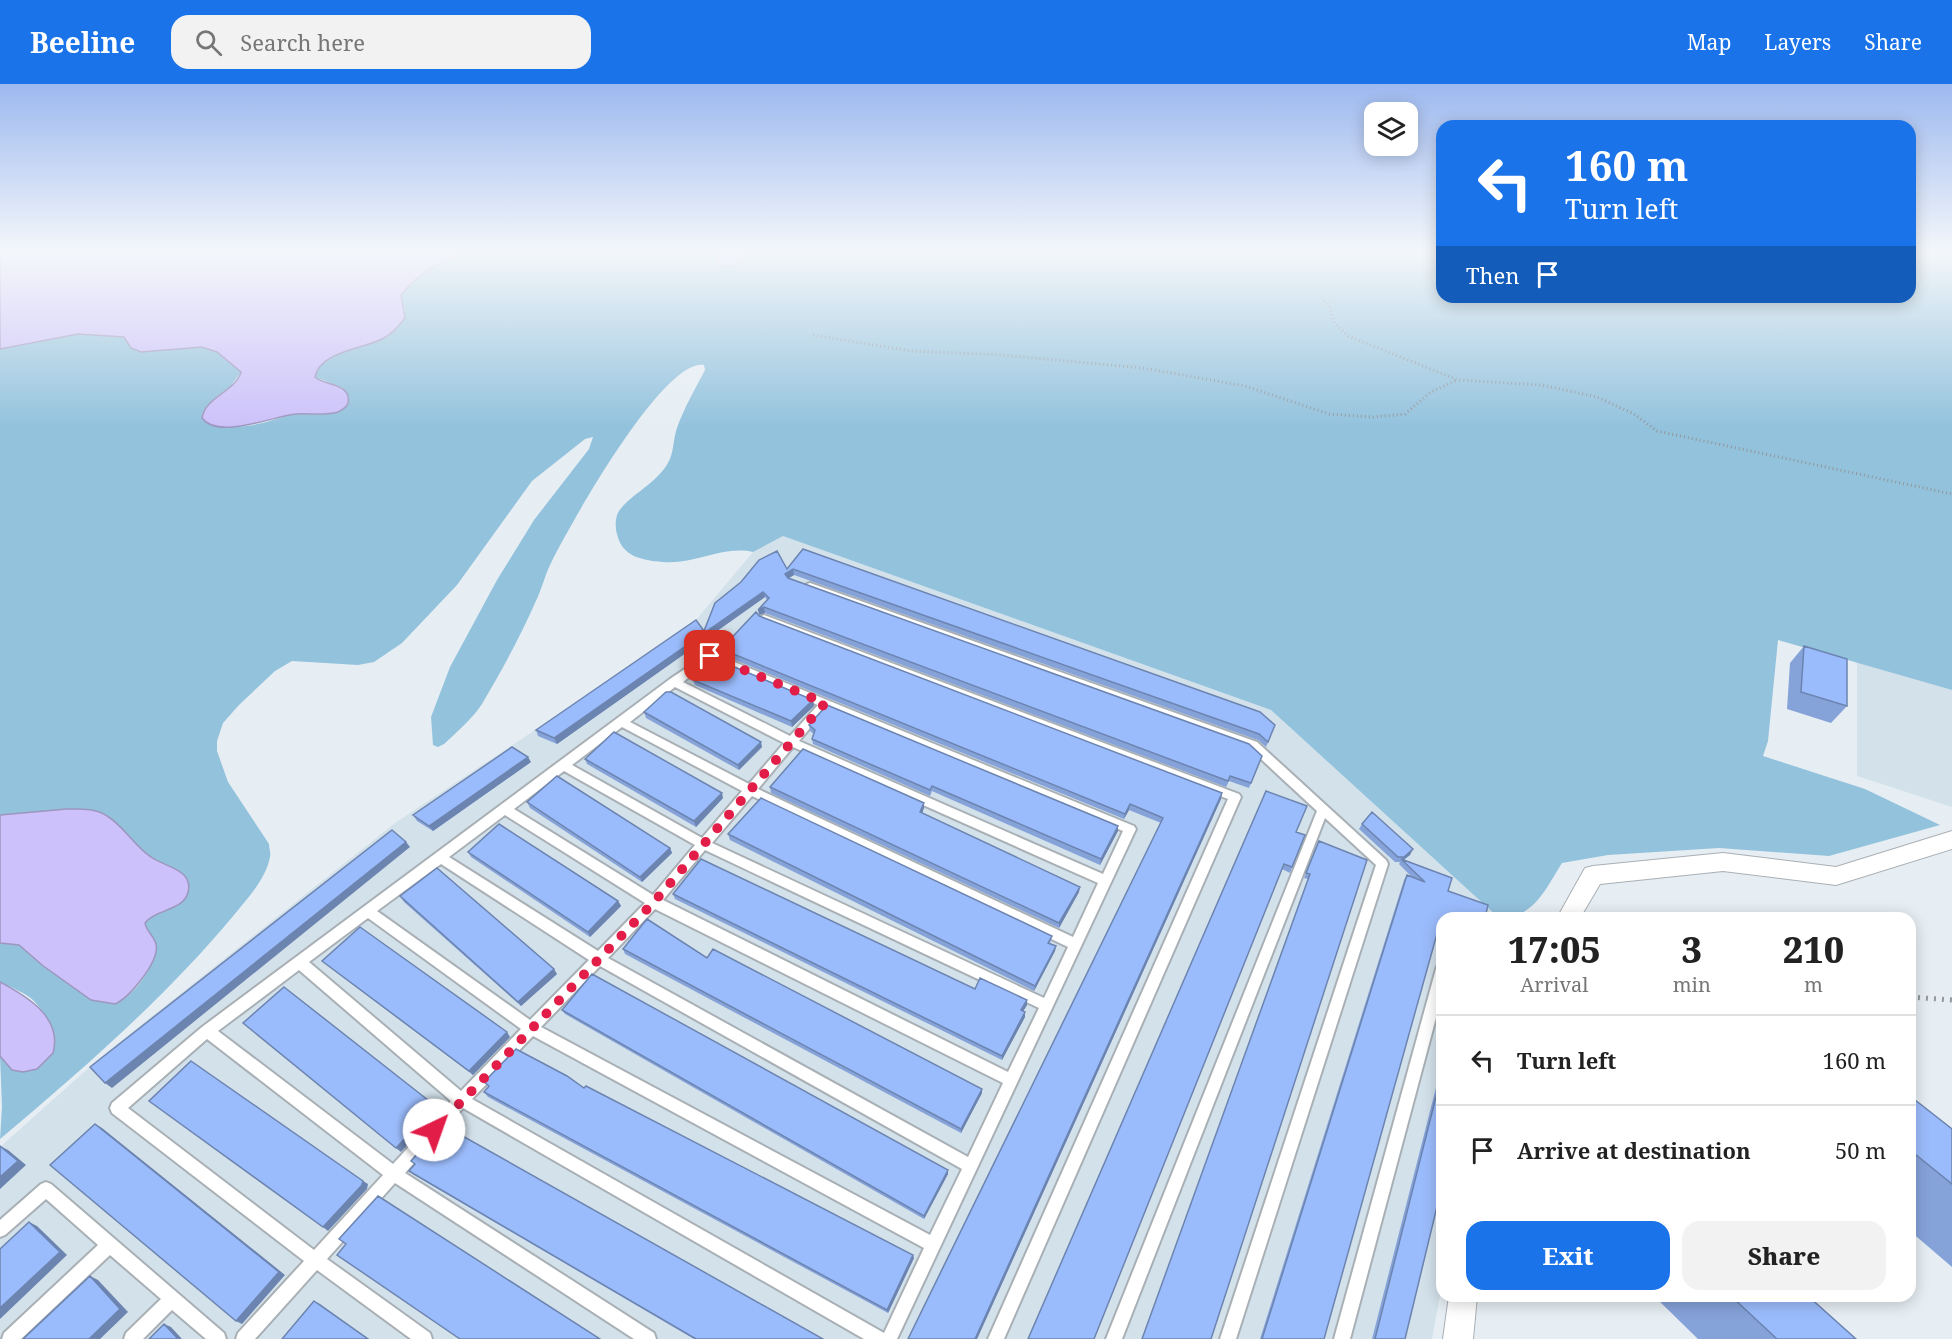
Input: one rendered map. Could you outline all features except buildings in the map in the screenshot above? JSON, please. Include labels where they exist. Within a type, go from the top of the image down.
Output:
[{"type":"street","points":[[1571,912],[1593,875],[1723,862],[1836,876],[1952,840]]},
{"type":"street","points":[[1458,1339],[1462,1302]]},
{"type":"lane","points":[[793,580],[1253,745],[1382,864],[1227,1339]]},
{"type":"lane","points":[[764,618],[1235,797],[996,1339]]},
{"type":"lane","points":[[424,1339],[315,1260],[117,1108],[207,1031],[710,656],[1130,828],[889,1339]]},
{"type":"lane","points":[[674,682],[792,742],[1105,881]]},
{"type":"lane","points":[[244,1339],[460,1100],[654,902],[825,703]]},
{"type":"lane","points":[[621,723],[750,790],[1075,944]]},
{"type":"lane","points":[[563,765],[703,844],[1046,1005]]},
{"type":"lane","points":[[505,809],[654,902],[1011,1080]]},
{"type":"lane","points":[[1114,1339],[1323,809]]},
{"type":"lane","points":[[440,857],[599,958],[970,1166]]},
{"type":"lane","points":[[368,911],[531,1028],[934,1245]]},
{"type":"lane","points":[[299,962],[460,1100],[879,1339]]},
{"type":"lane","points":[[1342,1339],[1436,991]]},
{"type":"lane","points":[[207,1031],[394,1174],[648,1339]]},
{"type":"lane","points":[[0,1230],[46,1189],[218,1339]]},
{"type":"lane","points":[[10,1339],[110,1244]]},
{"type":"lane","points":[[132,1339],[172,1299]]},
{"type":"path","points":[[1330,310],[1334,323],[1348,336],[1458,380],[1542,385],[1597,397],[1634,414],[1658,431],[1952,494]]},
{"type":"path","points":[[813,335],[911,351],[1002,355],[1143,368],[1245,386],[1329,414],[1340,415],[1373,417],[1405,414],[1431,392],[1458,380]]},
{"type":"path","points":[[1916,997],[1952,1000]]},
{"type":"shaded area","points":[[0,310],[404,310],[405,318],[384,338],[334,356],[319,368],[315,377],[342,388],[346,392],[348,403],[343,409],[333,413],[296,414],[233,427],[220,427],[202,418],[209,404],[233,385],[241,372],[217,352],[202,347],[141,352],[131,348],[124,337],[78,334],[0,349]]},
{"type":"shaded area","points":[[404,310],[1952,310],[1952,690],[1778,640],[1768,741],[1763,756],[1865,789],[1940,825],[1829,856],[1719,848],[1608,855],[1562,863],[1544,892],[1530,908],[1523,912],[1492,912],[1271,710],[783,536],[753,552],[731,551],[686,561],[648,560],[628,552],[623,548],[617,534],[618,513],[630,499],[663,471],[668,463],[677,428],[705,370],[704,365],[686,370],[665,388],[619,447],[562,542],[523,629],[482,704],[444,744],[438,747],[433,745],[431,717],[450,667],[497,580],[534,520],[589,449],[593,437],[585,439],[532,481],[457,585],[402,643],[374,662],[358,665],[292,661],[275,671],[239,705],[223,723],[217,741],[217,751],[228,782],[269,844],[270,857],[265,873],[245,902],[180,975],[92,1060],[0,1139],[2,1107],[0,1056],[12,1070],[53,1053],[54,1047],[46,1018],[34,1001],[27,995],[0,982],[0,943],[19,945],[42,965],[91,1000],[115,1004],[137,987],[152,962],[155,942],[145,923],[155,915],[179,904],[188,894],[183,874],[152,858],[134,844],[15,816],[0,815],[0,349],[78,334],[124,337],[131,348],[141,352],[202,347],[217,352],[241,372],[230,387],[216,397],[209,424],[227,427],[244,426],[262,423],[295,412],[343,388],[315,377],[319,368],[335,356],[388,336],[405,313]]},
{"type":"shaded area","points":[[783,536],[1271,710],[1492,912],[1436,912],[1436,1302],[1439,1302],[1432,1339],[0,1339],[0,1147],[102,1056],[395,823],[690,627],[753,552]]},
{"type":"shaded area","points":[[1857,662],[1952,690],[1952,807],[1857,776]]},
{"type":"shaded area","points":[[67,809],[93,810],[103,813],[119,825],[145,852],[181,872],[189,887],[181,903],[155,915],[145,923],[156,944],[153,960],[143,978],[115,1004],[91,1000],[42,965],[19,945],[0,943],[0,815]]},
{"type":"shaded area","points":[[0,982],[31,1001],[40,1009],[53,1029],[55,1040],[53,1053],[37,1069],[23,1072],[12,1070],[0,1056]]},
{"type":"route","points":[[434,1130],[460,1100],[654,902],[825,703],[710,656]]}]
